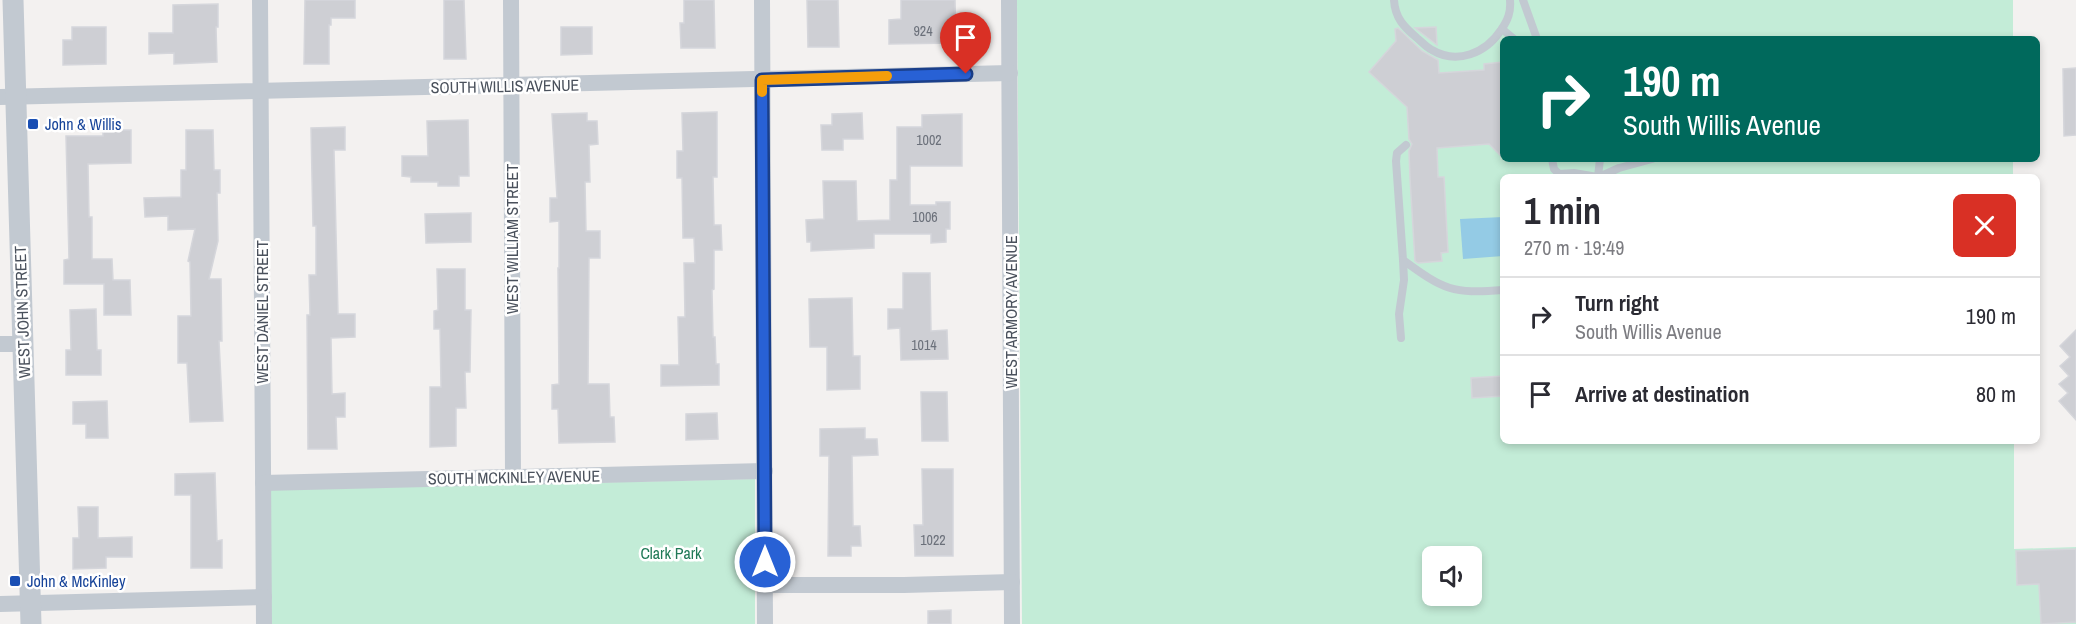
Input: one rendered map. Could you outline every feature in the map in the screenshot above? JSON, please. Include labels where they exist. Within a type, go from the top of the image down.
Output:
[{"type":"street","name":"WEST JOHN STREET","points":[[13,0],[8,97],[23,344],[30,614]]},
{"type":"street","name":"WEST DANIEL STREET","points":[[260,0],[264,624]]},
{"type":"street","name":"WEST WILLIAM STREET","points":[[511,0],[513,477]]},
{"type":"street","points":[[762,0],[765,624]]},
{"type":"street","name":"WEST ARMORY AVENUE","points":[[1009,0],[1012,624]]},
{"type":"street","name":"SOUTH WILLIS AVENUE","points":[[8,97],[1010,73]]},
{"type":"street","points":[[0,344],[23,344]]},
{"type":"street","name":"SOUTH MCKINLEY AVENUE","points":[[263,483],[765,471]]},
{"type":"street","points":[[765,585],[1012,582]]},
{"type":"street","points":[[0,604],[30,614],[264,597]]},
{"type":"lane","points":[[1394,0],[1394,8],[1401,24],[1432,50],[1446,57],[1469,54],[1486,48],[1502,29],[1511,11],[1510,0]]},
{"type":"lane","points":[[1523,0],[1536,36]]},
{"type":"lane","points":[[1502,29],[1510,36]]},
{"type":"lane","points":[[1401,338],[1399,314],[1404,280],[1396,161],[1397,153],[1406,145]]},
{"type":"lane","points":[[1605,174],[1641,162]]},
{"type":"lane","points":[[1559,174],[1580,174]]},
{"type":"lane","points":[[1403,260],[1436,283],[1450,289],[1471,292],[1500,290]]},
{"type":"green space","points":[[1017,0],[2013,0],[2013,36],[1500,36],[1500,162],[2013,162],[2013,174],[1500,174],[1500,444],[2014,444],[2014,549],[2076,547],[2076,624],[1022,624]]},
{"type":"green space","name":"Clark Park","points":[[755,479],[755,624],[271,624],[269,490]]},
{"type":"water","points":[[1500,217],[1500,256],[1463,259],[1460,219]]},
{"type":"building","points":[[305,0],[355,0],[355,18],[331,18],[329,64],[304,64]]},
{"type":"building","points":[[444,0],[464,0],[466,59],[444,59]]},
{"type":"building","points":[[684,0],[714,0],[715,48],[681,48],[680,23],[684,23]]},
{"type":"building","points":[[807,0],[838,0],[839,47],[808,47]]},
{"type":"building","points":[[901,0],[955,0],[956,43],[889,44],[889,20],[901,19]]},
{"type":"building","points":[[218,4],[217,62],[174,64],[174,53],[149,54],[149,33],[173,33],[173,5]]},
{"type":"building","points":[[72,27],[106,27],[106,64],[63,65],[63,40],[72,40]]},
{"type":"building","points":[[561,27],[592,27],[592,54],[561,55]]},
{"type":"building","points":[[1436,27],[1437,45],[1415,28]]},
{"type":"building","points":[[1398,28],[1422,51],[1438,60],[1439,73],[1484,70],[1484,64],[1500,62],[1500,155],[1489,144],[1437,148],[1438,177],[1444,177],[1448,252],[1441,253],[1442,261],[1418,263],[1415,261],[1409,151],[1412,144],[1409,139],[1407,107],[1369,72],[1396,41],[1395,29]]},
{"type":"building","points":[[2076,68],[2076,135],[2064,136],[2063,69]]},
{"type":"building","points":[[717,112],[717,177],[713,177],[714,225],[721,225],[722,250],[714,250],[714,289],[712,290],[713,337],[715,337],[716,364],[719,364],[719,385],[661,386],[661,365],[679,365],[678,317],[685,317],[684,263],[695,263],[694,238],[683,238],[682,178],[677,178],[677,151],[683,151],[682,113]]},
{"type":"building","points":[[587,113],[587,121],[597,121],[598,144],[589,145],[590,182],[585,182],[586,231],[600,231],[600,258],[589,258],[588,384],[609,384],[610,417],[614,417],[615,442],[559,443],[558,409],[552,409],[552,385],[559,384],[559,221],[550,222],[550,198],[557,198],[552,114]]},
{"type":"building","points":[[862,113],[863,139],[843,139],[843,150],[822,150],[821,125],[832,125],[832,114]]},
{"type":"building","points":[[962,114],[962,166],[910,166],[910,205],[936,205],[936,202],[950,202],[950,229],[946,229],[946,242],[931,243],[931,234],[874,234],[874,248],[811,251],[811,242],[807,242],[806,220],[824,219],[823,181],[856,181],[857,221],[890,220],[890,180],[897,180],[897,127],[922,127],[922,115]]},
{"type":"building","points":[[468,120],[469,176],[459,176],[459,186],[438,186],[438,182],[411,182],[411,177],[402,176],[402,156],[428,156],[427,121]]},
{"type":"building","points":[[345,127],[345,150],[334,150],[338,314],[355,314],[355,337],[331,338],[332,394],[345,393],[345,417],[336,417],[337,449],[308,449],[307,315],[310,315],[309,275],[316,275],[311,128]]},
{"type":"building","points":[[103,130],[131,130],[131,163],[88,164],[92,259],[112,259],[113,280],[130,280],[131,315],[104,315],[104,284],[64,284],[64,260],[69,259],[66,136],[103,136]]},
{"type":"building","points":[[186,130],[213,130],[214,170],[220,170],[220,193],[217,193],[218,241],[209,279],[221,279],[222,341],[219,341],[223,421],[190,422],[187,363],[178,363],[178,316],[191,316],[190,262],[188,261],[195,229],[168,230],[168,216],[145,217],[144,198],[181,197],[181,170],[186,170]]},
{"type":"building","points":[[471,213],[471,242],[426,243],[425,214]]},
{"type":"building","points":[[437,269],[465,269],[465,310],[471,310],[470,372],[465,372],[466,408],[456,408],[456,446],[430,447],[430,387],[441,387],[440,329],[434,329],[434,311],[438,310]]},
{"type":"building","points":[[903,273],[930,273],[931,331],[947,330],[948,359],[901,360],[900,328],[888,329],[888,309],[903,309]]},
{"type":"building","points":[[852,298],[853,356],[860,356],[860,389],[827,390],[827,347],[810,347],[809,299]]},
{"type":"building","points":[[96,309],[97,350],[101,350],[101,375],[66,375],[66,350],[71,350],[70,310]]},
{"type":"building","points":[[2076,330],[2076,420],[2059,401],[2068,393],[2059,384],[2069,376],[2060,366],[2070,357],[2060,346]]},
{"type":"building","points":[[1500,376],[1500,396],[1472,398],[1471,378]]},
{"type":"building","points":[[921,392],[947,392],[948,441],[922,441]]},
{"type":"building","points":[[107,401],[108,438],[86,438],[86,424],[73,424],[73,402]]},
{"type":"building","points":[[717,413],[718,439],[686,440],[686,414]]},
{"type":"building","points":[[865,428],[865,439],[877,439],[878,455],[852,456],[853,526],[860,526],[861,546],[851,546],[851,556],[828,556],[829,456],[820,456],[820,429]]},
{"type":"building","points":[[922,469],[953,469],[953,556],[915,556],[914,525],[923,525]]},
{"type":"building","points":[[215,473],[217,541],[222,540],[222,568],[191,568],[191,495],[175,495],[175,474]]},
{"type":"building","points":[[78,507],[98,507],[98,538],[132,537],[132,557],[106,557],[106,568],[73,569],[73,538],[79,538]]},
{"type":"building","points":[[2076,549],[2076,622],[2041,624],[2039,584],[2017,585],[2016,551]]},
{"type":"building","points":[[951,610],[951,624],[928,624],[928,611]]},
{"type":"slow traffic","points":[[762,92],[762,80],[887,76]]},
{"type":"place","name":"John & Willis","points":[[33,124]]},
{"type":"place","name":"John & McKinley","points":[[15,581]]},
{"type":"route","points":[[765,562],[762,80],[966,74]]}]
